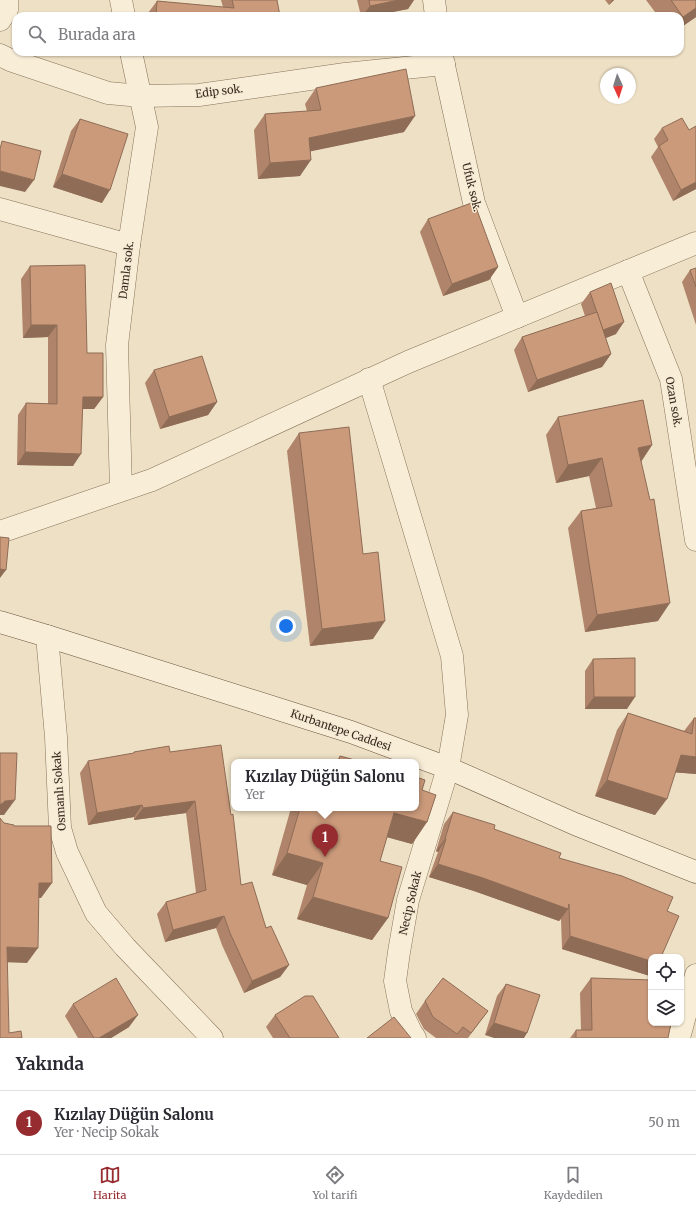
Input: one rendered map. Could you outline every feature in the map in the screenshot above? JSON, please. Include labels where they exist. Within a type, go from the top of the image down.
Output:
[{"type":"street","points":[[0,20],[7,10],[7,0]]},
{"type":"street","points":[[121,0],[123,12]]},
{"type":"street","points":[[434,0],[436,12]]},
{"type":"street","name":"Edip sok.","points":[[0,55],[10,60],[108,93],[141,96],[198,95],[443,58]]},
{"type":"street","name":"Damla sok.","points":[[121,490],[117,345],[129,245],[147,127],[132,56]]},
{"type":"street","name":"Ufuk sok.","points":[[443,58],[474,203],[517,317]]},
{"type":"street","points":[[0,209],[129,245]]},
{"type":"street","points":[[0,532],[152,480],[408,362],[696,243]]},
{"type":"street","name":"Ozan sok.","points":[[628,271],[671,379],[696,540]]},
{"type":"street","name":"Necip Sokak","points":[[369,380],[452,656],[457,715],[448,768],[408,900],[395,981],[401,1011],[411,1032],[416,1038]]},
{"type":"street","name":"Kurbantepe Caddesi","points":[[0,622],[351,732],[448,768],[575,824],[696,872]]},
{"type":"street","name":"Osmanlı Sokak","points":[[48,636],[56,737],[60,828],[67,852],[96,913],[125,948],[212,1038]]},
{"type":"street","points":[[38,827],[60,828]]},
{"type":"street","points":[[679,1038],[696,975]]},
{"type":"building","points":[[232,0],[277,0],[279,12],[156,12],[157,1],[234,8]]},
{"type":"building","points":[[369,0],[399,0],[370,6]]},
{"type":"building","points":[[671,0],[696,0],[696,8],[684,16],[684,12],[679,12]]},
{"type":"building","points":[[406,69],[415,116],[309,138],[311,160],[270,163],[265,114],[321,110],[316,88]]},
{"type":"building","points":[[682,118],[689,130],[696,126],[696,182],[681,190],[659,146],[668,140],[662,128]]},
{"type":"building","points":[[80,119],[128,134],[110,190],[62,174]]},
{"type":"building","points":[[2,141],[41,151],[34,180],[0,171],[0,149]]},
{"type":"building","points":[[474,202],[498,267],[452,284],[428,219]]},
{"type":"building","points":[[85,265],[87,353],[103,353],[103,397],[83,397],[81,454],[25,452],[26,403],[57,404],[57,325],[31,325],[30,266]]},
{"type":"building","points":[[696,268],[696,287],[690,270]]},
{"type":"building","points":[[611,283],[624,322],[603,330],[590,292]]},
{"type":"building","points":[[597,312],[611,354],[537,380],[522,337]]},
{"type":"building","points":[[202,356],[217,402],[169,417],[154,370]]},
{"type":"building","points":[[643,400],[652,445],[638,448],[650,500],[654,499],[670,603],[597,615],[581,511],[612,506],[602,458],[568,465],[558,417]]},
{"type":"building","points":[[349,427],[363,554],[378,552],[385,621],[322,629],[299,433]]},
{"type":"building","points":[[0,537],[9,538],[6,570],[0,569]]},
{"type":"building","points":[[635,658],[635,697],[594,697],[593,659]]},
{"type":"building","points":[[628,713],[692,734],[694,718],[696,718],[696,757],[681,755],[667,799],[607,780]]},
{"type":"building","points":[[221,745],[231,815],[233,814],[241,885],[252,882],[266,928],[271,926],[289,965],[252,981],[230,933],[224,916],[173,930],[166,902],[206,890],[195,801],[143,808],[142,805],[97,813],[88,761],[169,746],[170,752]]},
{"type":"building","points":[[0,753],[17,753],[15,800],[5,801],[0,805]]},
{"type":"building","points":[[340,756],[351,759],[339,759]]},
{"type":"building","points":[[419,778],[425,780],[422,790],[436,795],[427,822],[394,813],[380,861],[402,867],[388,918],[313,897],[323,863],[287,853],[299,811],[419,811]]},
{"type":"building","points":[[453,812],[495,825],[494,829],[561,853],[559,858],[622,876],[673,897],[667,911],[679,916],[662,954],[648,954],[648,960],[570,936],[569,904],[568,909],[483,878],[438,864]]},
{"type":"building","points":[[0,818],[4,823],[14,826],[51,826],[52,883],[39,883],[38,948],[7,947],[9,1033],[21,1031],[22,1038],[0,1038]]},
{"type":"building","points":[[116,978],[138,1015],[99,1038],[94,1038],[73,1004]]},
{"type":"building","points":[[443,978],[488,1011],[471,1033],[463,1027],[457,1034],[433,1017],[425,1001]]},
{"type":"building","points":[[591,978],[648,980],[648,1026],[670,1026],[668,1038],[576,1038],[576,1030],[592,1030]]},
{"type":"building","points":[[506,984],[540,995],[527,1033],[494,1023]]},
{"type":"building","points":[[305,996],[313,996],[339,1038],[290,1038],[275,1015]]},
{"type":"building","points":[[394,1017],[411,1038],[367,1038]]},
{"type":"place","name":"Kızılay Düğün Salonu","points":[[325,857]]}]
